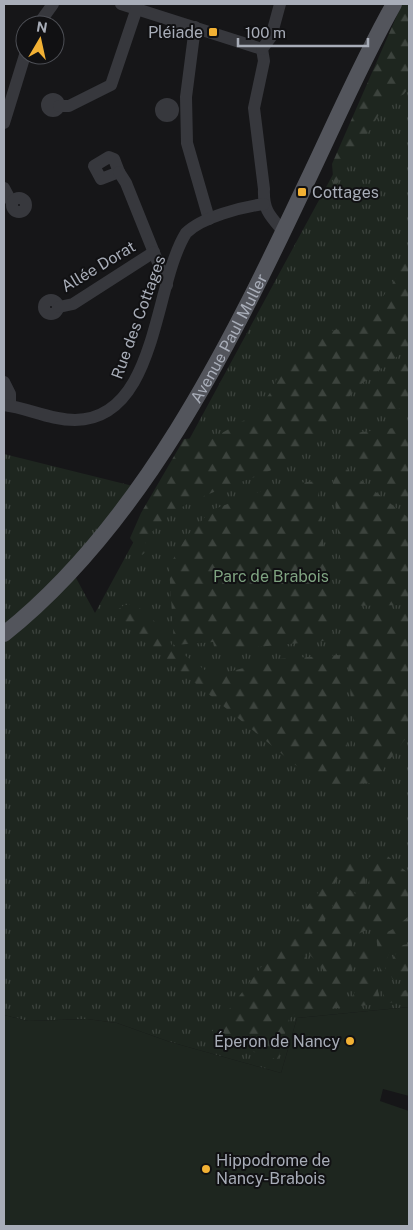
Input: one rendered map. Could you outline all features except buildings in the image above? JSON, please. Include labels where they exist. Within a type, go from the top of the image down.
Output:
[{"type":"main road","name":"Avenue Paul Muller","points":[[4,634],[73,569],[134,495],[203,385],[283,231],[394,4]]},
{"type":"street","points":[[45,15],[53,4]]},
{"type":"street","points":[[280,4],[271,37],[262,49],[264,61],[254,108],[264,204],[283,231]]},
{"type":"street","points":[[59,106],[68,106],[111,85],[130,6],[262,49]]},
{"type":"street","points":[[195,27],[186,105],[189,152],[209,219]]},
{"type":"street","points":[[4,122],[22,65]]},
{"type":"street","points":[[172,108],[186,105]]},
{"type":"street","points":[[119,172],[126,183],[167,285]]},
{"type":"street","points":[[4,188],[12,203]]},
{"type":"street","name":"Rue des Cottages","points":[[7,406],[57,418],[76,420],[94,417],[113,408],[126,395],[138,374],[186,233],[195,225],[209,219],[264,204]]},
{"type":"street","name":"Allée Dorat","points":[[59,306],[73,304],[152,248]]},
{"type":"street","points":[[4,382],[10,394],[7,406]]},
{"type":"green space","points":[[402,4],[409,4],[409,87],[404,94],[386,103],[334,189],[332,164]]},
{"type":"green space","name":"Parc de Brabois","points":[[409,40],[409,1007],[297,1018],[281,1073],[170,1042],[117,1023],[87,1019],[28,1021],[4,1015],[4,454],[133,486],[69,565],[95,613],[363,119]]},
{"type":"green space","points":[[409,253],[409,345],[405,350],[356,389],[345,402],[323,436],[310,449],[298,453],[286,463],[268,472],[210,493],[174,512],[145,541],[148,550],[142,555],[130,538],[141,513],[184,439],[215,437],[255,414],[272,390],[283,365],[330,331],[362,325],[393,283]]},
{"type":"green space","points":[[409,358],[409,407],[355,417],[352,410],[362,395]]},
{"type":"green space","points":[[409,426],[409,508],[337,452],[336,445],[347,434]]},
{"type":"green space","points":[[332,458],[409,518],[409,605],[344,606]]},
{"type":"green space","name":"Parc de Brabois","points":[[317,481],[333,640],[215,651],[213,642],[174,645],[169,566],[187,536],[212,510],[277,485]]},
{"type":"green space","points":[[124,605],[136,605],[161,627],[176,652],[183,654],[213,676],[278,659],[339,655],[351,784],[336,798],[114,617],[116,611]]},
{"type":"green space","points":[[409,612],[409,734],[372,783],[359,784],[348,665],[350,655],[345,641],[346,614]]},
{"type":"green space","points":[[384,853],[409,874],[409,907],[395,924],[374,930],[367,858]]},
{"type":"green space","points":[[346,856],[363,861],[367,896],[348,879],[338,878],[330,892],[324,926],[307,937],[304,946],[305,956],[323,977],[330,999],[345,1002],[353,995],[357,986],[358,949],[362,942],[370,937],[380,1004],[297,1012],[289,1019],[278,1060],[211,1038],[211,1033]]},
{"type":"green space","points":[[344,885],[367,903],[369,929],[360,933],[352,941],[352,979],[346,992],[340,995],[332,988],[322,968],[309,954],[311,942],[329,930],[334,894],[338,886]]},
{"type":"green space","points":[[409,916],[409,936],[402,939],[392,948],[385,967],[386,981],[381,980],[376,934],[390,931]]},
{"type":"green space","points":[[409,944],[409,979],[393,980],[390,970],[392,961],[403,945]]},
{"type":"green space","points":[[385,987],[400,992],[409,989],[409,1001],[386,1003],[382,988]]},
{"type":"green space","name":"Hippodrome de Nancy-Brabois","points":[[409,1007],[409,1096],[383,1089],[380,1101],[409,1111],[409,1226],[4,1226],[4,1015],[28,1021],[87,1019],[117,1023],[170,1042],[281,1073],[297,1018]]},
{"type":"place","name":"Pléiade","points":[[213,32]]},
{"type":"place","name":"Cottages","points":[[302,192]]},
{"type":"place","name":"Éperon de Nancy","points":[[350,1041]]},
{"type":"place","name":"Hippodrome de Nancy-Brabois","points":[[206,1169]]}]
